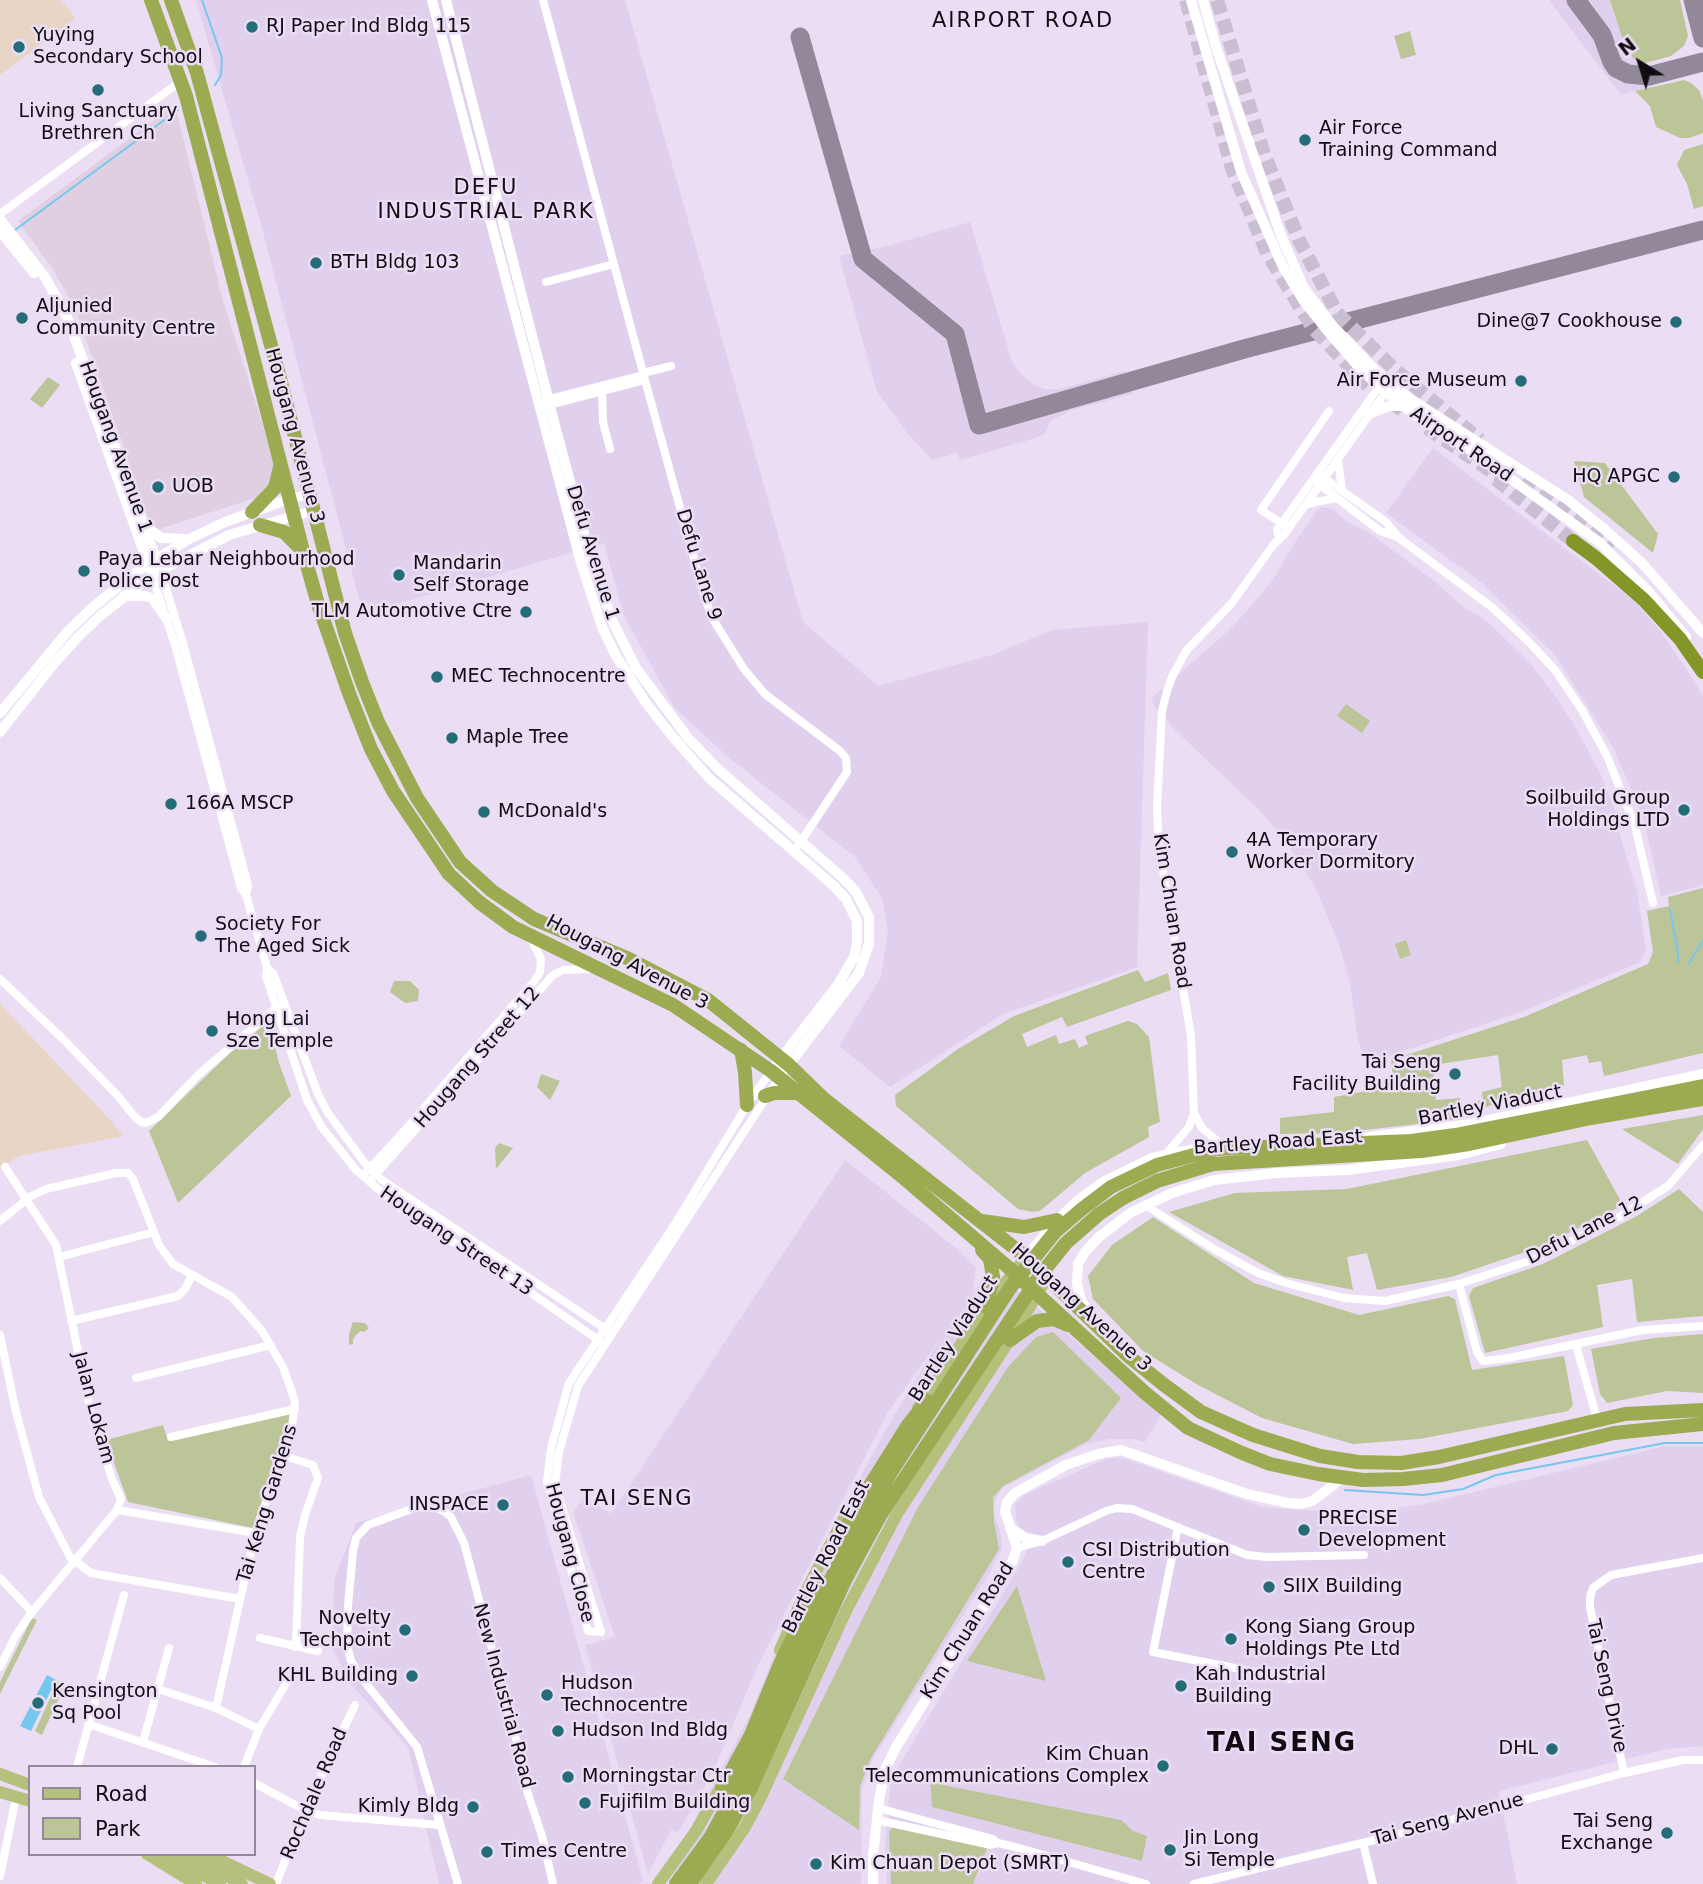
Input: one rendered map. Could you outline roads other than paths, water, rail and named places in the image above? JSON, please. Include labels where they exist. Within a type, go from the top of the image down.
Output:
[{"type":"highway","name":"Hougang Avenue 3","points":[[151,0],[181,81],[303,551],[350,696],[371,750],[393,791],[449,874],[494,915],[513,927],[673,1005],[741,1050],[780,1068],[797,1093],[899,1174],[1038,1293],[1144,1392],[1188,1428],[1242,1453],[1270,1464],[1339,1478],[1404,1479],[1442,1475],[1614,1433],[1703,1424]]},
{"type":"highway","name":"Hougang Avenue 3","points":[[171,0],[197,73],[345,633],[374,712],[417,798],[460,862],[492,891],[534,919],[629,959],[708,1000],[780,1068],[824,1099],[1026,1257],[1127,1355],[1201,1412],[1275,1444],[1320,1457],[1358,1462],[1401,1463],[1625,1414],[1703,1410]]},
{"type":"highway","points":[[280,462],[279,479],[256,518],[284,532],[303,551]]},
{"type":"highway","points":[[1573,541],[1644,600],[1680,639],[1703,671]]},
{"type":"highway","points":[[741,1050],[746,1072],[747,1105]]},
{"type":"highway","name":"Bartley Viaduct","points":[[676,1884],[710,1838],[741,1781],[845,1551],[958,1366],[1010,1287],[1055,1232],[1111,1187],[1157,1165],[1216,1149],[1363,1144],[1455,1135],[1703,1086]]},
{"type":"highway","points":[[765,1096],[774,1093],[797,1093]]},
{"type":"highway","name":"Bartley Viaduct","points":[[690,1884],[719,1844],[750,1790],[845,1580],[881,1514],[1041,1274],[1066,1243],[1099,1214],[1157,1181],[1213,1164],[1432,1150],[1703,1099]]},
{"type":"highway","points":[[981,1221],[1024,1227],[1057,1220]]},
{"type":"highway","points":[[967,1233],[990,1259],[993,1276],[986,1307]]},
{"type":"highway","points":[[1010,1340],[1029,1325],[1046,1319],[1062,1322],[1082,1333]]},
{"type":"highway","points":[[722,1788],[751,1735],[780,1664],[859,1503],[908,1425],[939,1385],[958,1366]]},
{"type":"highway","points":[[1574,1425],[1583,1431],[1586,1439]]},
{"type":"main road","name":"Defu Avenue 1","points":[[432,0],[545,404],[612,620],[636,668],[688,738],[798,847],[856,892],[869,918],[869,944],[859,973],[780,1068]]},
{"type":"main road","name":"Defu Avenue 1","points":[[446,0],[545,404]]},
{"type":"main road","name":"Airport Road","points":[[1191,0],[1234,151],[1269,240],[1303,300],[1356,364],[1385,386],[1412,400],[1568,500],[1604,529],[1648,569],[1703,633]]},
{"type":"main road","name":"Airport Road","points":[[1203,0],[1242,126],[1304,288],[1333,326],[1404,406],[1576,524],[1607,549],[1670,617],[1703,663]]},
{"type":"main road","name":"Hougang Avenue 1","points":[[1,224],[45,277],[67,317],[144,524],[154,567]]},
{"type":"main road","name":"Hougang Avenue 1","points":[[13,240],[61,320],[154,567]]},
{"type":"main road","points":[[1369,414],[1389,406],[1404,406]]},
{"type":"main road","points":[[1486,448],[1493,466]]},
{"type":"main road","points":[[0,713],[68,631],[107,594],[154,567],[229,535],[290,499],[310,494]]},
{"type":"main road","points":[[144,524],[161,538],[189,539],[256,518],[294,515],[314,510]]},
{"type":"main road","points":[[0,732],[77,638],[154,567],[189,539]]},
{"type":"main road","points":[[124,596],[152,598],[166,618]]},
{"type":"main road","name":"Bartley Road East","points":[[658,1884],[689,1842],[722,1788],[788,1630],[834,1534],[881,1457],[933,1387],[986,1307],[1057,1220],[1078,1200],[1102,1182],[1166,1154],[1222,1145],[1340,1140],[1470,1124],[1703,1074]]},
{"type":"main road","points":[[1606,1094],[1599,1103],[1599,1109],[1600,1115],[1608,1121]]},
{"type":"main road","name":"Bartley Road East","points":[[1094,1321],[1081,1300],[1077,1284],[1078,1264],[1085,1252],[1130,1213],[1172,1193],[1207,1182],[1276,1173],[1347,1170],[1458,1155],[1531,1136],[1703,1104]]},
{"type":"main road","points":[[1388,1135],[1396,1139],[1401,1148],[1399,1155],[1389,1164]]},
{"type":"main road","points":[[1202,1147],[1208,1172],[1207,1182]]},
{"type":"main road","points":[[709,1881],[746,1827],[874,1555],[897,1514],[1010,1340],[1048,1276]]},
{"type":"main road","name":"Kim Chuan Road","points":[[873,1884],[881,1785],[888,1762],[1012,1562],[1017,1548],[1005,1511],[1007,1502],[1014,1493],[1066,1465],[1110,1450],[1137,1454],[1247,1493],[1288,1503],[1312,1501],[1339,1478]]},
{"type":"main road","points":[[1318,1474],[1324,1492]]},
{"type":"main road","points":[[1010,1528],[1026,1538],[1042,1541]]},
{"type":"main road","points":[[0,1774],[28,1784]]},
{"type":"main road","points":[[0,1793],[23,1799]]},
{"type":"main road","points":[[150,1856],[196,1884]]},
{"type":"main road","points":[[166,1856],[220,1884]]},
{"type":"main road","points":[[189,1856],[242,1884]]},
{"type":"main road","points":[[211,1856],[270,1884]]},
{"type":"street","name":"Defu Lane 9","points":[[543,0],[705,599],[715,624],[744,669],[765,694],[846,758],[847,772],[798,847]]},
{"type":"street","points":[[1,224],[181,81]]},
{"type":"street","points":[[546,282],[614,264]]},
{"type":"street","points":[[545,404],[603,391],[671,366]]},
{"type":"street","points":[[545,404],[644,376]]},
{"type":"street","name":"Kim Chuan Road","points":[[1194,1113],[1191,1036],[1159,848],[1157,808],[1162,711],[1172,677],[1186,651],[1231,604],[1279,538],[1277,530],[1285,526],[1306,504],[1319,479],[1338,459],[1385,386]]},
{"type":"street","name":"Kim Chuan Road","points":[[1285,526],[1385,386]]},
{"type":"street","points":[[603,391],[603,422],[610,449]]},
{"type":"street","points":[[1285,526],[1261,510],[1329,411]]},
{"type":"street","points":[[1338,459],[1339,495]]},
{"type":"street","points":[[1319,479],[1339,495],[1386,522],[1399,538],[1493,608],[1555,670],[1608,756],[1635,826],[1653,902]]},
{"type":"street","points":[[1306,504],[1339,495]]},
{"type":"street","name":"Hougang Avenue 1","points":[[154,567],[241,888],[246,895],[267,968],[266,975],[280,1004]]},
{"type":"street","name":"Hougang Avenue 1","points":[[154,567],[180,631],[248,885],[246,895]]},
{"type":"street","name":"Hougang Street 12","points":[[373,1171],[536,979],[540,972],[541,959],[535,943],[527,933]]},
{"type":"street","name":"Hougang Street 12","points":[[365,1178],[552,975],[577,968],[605,970]]},
{"type":"street","points":[[0,979],[65,1041],[141,1122],[146,1123],[158,1117],[198,1074],[280,1004]]},
{"type":"street","name":"Hougang Street 13","points":[[280,1004],[328,1112],[373,1171],[437,1218],[609,1331]]},
{"type":"street","name":"Hougang Street 13","points":[[280,1004],[292,1056],[307,1100],[321,1126],[365,1178],[427,1227],[484,1260],[601,1342]]},
{"type":"street","points":[[292,1056],[301,1052]]},
{"type":"street","name":"Hougang Close","points":[[601,1342],[578,1386],[559,1452],[555,1485],[601,1632],[595,1632],[587,1631],[548,1482],[551,1448],[569,1383],[609,1331],[765,1096],[780,1068]]},
{"type":"street","name":"Hougang Close","points":[[609,1331],[747,1105],[780,1068]]},
{"type":"street","points":[[1194,1113],[1202,1128],[1222,1145]]},
{"type":"street","points":[[1166,1154],[1189,1127],[1194,1113]]},
{"type":"street","name":"Defu Lane 12","points":[[1146,1205],[1214,1249],[1258,1273],[1345,1298],[1385,1301],[1459,1284],[1535,1259],[1619,1217],[1668,1186],[1702,1148]]},
{"type":"street","name":"Jalan Lokam","points":[[5,1167],[56,1245],[60,1257],[91,1414],[121,1499],[117,1510]]},
{"type":"street","name":"Tai Keng Gardens","points":[[0,1221],[27,1199],[46,1189],[126,1172],[133,1179],[159,1245],[173,1265],[232,1297],[271,1345],[290,1382],[295,1409],[284,1456],[255,1533],[216,1709]]},
{"type":"street","points":[[60,1257],[154,1232]]},
{"type":"street","points":[[72,1321],[178,1296],[192,1275]]},
{"type":"street","points":[[1459,1284],[1477,1352],[1483,1360],[1509,1359],[1642,1330],[1703,1326]]},
{"type":"street","points":[[0,1335],[19,1421],[40,1497],[58,1536],[74,1562]]},
{"type":"street","points":[[136,1378],[271,1345]]},
{"type":"street","points":[[1576,1345],[1597,1419],[1614,1433]]},
{"type":"street","name":"Tai Keng Gardens","points":[[171,1437],[295,1409]]},
{"type":"street","points":[[284,1456],[313,1465],[318,1478],[300,1537],[296,1647]]},
{"type":"street","name":"New Industrial Road","points":[[439,1825],[417,1747],[358,1672],[348,1654],[346,1634],[352,1551],[361,1531],[368,1525],[417,1507],[437,1508],[445,1512],[451,1517],[464,1543],[527,1791],[554,1884]]},
{"type":"street","points":[[1017,1548],[1042,1541],[1117,1508],[1132,1509],[1247,1555],[1364,1555]]},
{"type":"street","points":[[0,1667],[32,1612],[117,1510],[255,1533]]},
{"type":"street","points":[[1178,1527],[1153,1652],[1291,1679]]},
{"type":"street","name":"Tai Seng Drive","points":[[1624,1773],[1592,1618],[1590,1597],[1593,1588],[1611,1575],[1703,1558]]},
{"type":"street","name":"Tai Keng Gardens","points":[[74,1562],[91,1573],[240,1599]]},
{"type":"street","points":[[0,1578],[32,1612]]},
{"type":"street","points":[[78,1765],[124,1595]]},
{"type":"street","points":[[260,1638],[318,1650]]},
{"type":"street","points":[[142,1742],[169,1648]]},
{"type":"street","points":[[245,1765],[259,1729],[287,1682]]},
{"type":"street","points":[[158,1689],[216,1709],[259,1729]]},
{"type":"street","name":"Rochdale Road","points":[[276,1884],[305,1810],[355,1705]]},
{"type":"street","points":[[88,1724],[209,1765]]},
{"type":"street","name":"Tai Seng Avenue","points":[[1194,1884],[1363,1843],[1624,1773],[1683,1760],[1703,1760]]},
{"type":"street","points":[[256,1784],[320,1815],[439,1825],[458,1884]]},
{"type":"street","points":[[0,1875],[11,1826],[17,1818],[23,1799]]},
{"type":"street","points":[[878,1814],[991,1845],[998,1843],[1146,1884]]},
{"type":"street","points":[[1363,1843],[1373,1884]]},
{"type":"water","name":"Kensington Sq Pool","points":[[47,1675],[56,1680],[31,1731],[20,1726]]},
{"type":"waterway","points":[[202,0],[222,58],[221,75],[215,85]]},
{"type":"waterway","points":[[15,230],[178,110]]},
{"type":"waterway","points":[[1670,909],[1678,962]]},
{"type":"waterway","points":[[1688,965],[1703,940]]},
{"type":"waterway","points":[[1345,1490],[1423,1495],[1463,1489],[1496,1475],[1665,1443],[1703,1443]]},
{"type":"tunnel","points":[[1186,0],[1232,168],[1267,253],[1313,328],[1370,388],[1402,410]]},
{"type":"tunnel","points":[[1217,0],[1264,154],[1299,240],[1337,313],[1394,369],[1480,440]]},
{"type":"tunnel","points":[[1427,428],[1506,481]]},
{"type":"tunnel","points":[[1525,477],[1615,545]]},
{"type":"tunnel","points":[[1496,479],[1573,541]]},
{"type":"place","name":"RJ Paper Ind Bldg 115","points":[[252,27]]},
{"type":"place","name":"Yuying Secondary School","points":[[19,47]]},
{"type":"place","name":"Living Sanctuary Brethren Ch","points":[[98,90]]},
{"type":"place","name":"Air Force Training Command","points":[[1305,140]]},
{"type":"place","name":"BTH Bldg 103","points":[[316,263]]},
{"type":"place","name":"Aljunied Community Centre","points":[[22,318]]},
{"type":"place","name":"Dine@7 Cookhouse","points":[[1676,322]]},
{"type":"place","name":"Air Force Museum","points":[[1521,381]]},
{"type":"place","name":"HQ APGC","points":[[1674,477]]},
{"type":"place","name":"UOB","points":[[158,487]]},
{"type":"place","name":"Paya Lebar Neighbourhood Police Post","points":[[84,571]]},
{"type":"place","name":"Mandarin Self Storage","points":[[399,575]]},
{"type":"place","name":"TLM Automotive Ctre","points":[[526,612]]},
{"type":"place","name":"MEC Technocentre","points":[[437,677]]},
{"type":"place","name":"Maple Tree","points":[[452,738]]},
{"type":"place","name":"166A MSCP","points":[[171,804]]},
{"type":"place","name":"Soilbuild Group Holdings LTD","points":[[1684,810]]},
{"type":"place","name":"McDonald's","points":[[484,812]]},
{"type":"place","name":"4A Temporary Worker Dormitory","points":[[1232,852]]},
{"type":"place","name":"Society For The Aged Sick","points":[[201,936]]},
{"type":"place","name":"Hong Lai Sze Temple","points":[[212,1031]]},
{"type":"place","name":"Tai Seng Facility Building","points":[[1455,1074]]},
{"type":"place","name":"INSPACE","points":[[503,1505]]},
{"type":"place","name":"PRECISE Development","points":[[1304,1530]]},
{"type":"place","name":"CSI Distribution Centre","points":[[1068,1562]]},
{"type":"place","name":"SIIX Building","points":[[1269,1587]]},
{"type":"place","name":"Novelty Techpoint","points":[[405,1630]]},
{"type":"place","name":"Kong Siang Group Holdings Pte Ltd","points":[[1231,1639]]},
{"type":"place","name":"KHL Building","points":[[412,1676]]},
{"type":"place","name":"Kah Industrial Building","points":[[1181,1686]]},
{"type":"place","name":"Hudson Technocentre","points":[[547,1695]]},
{"type":"place","name":"Kensington Sq Pool","points":[[38,1703]]},
{"type":"place","name":"Hudson Ind Bldg","points":[[558,1731]]},
{"type":"place","name":"DHL","points":[[1552,1749]]},
{"type":"place","name":"Kim Chuan Telecommunications Complex","points":[[1163,1766]]},
{"type":"place","name":"Morningstar Ctr","points":[[568,1777]]},
{"type":"place","name":"Fujifilm Building","points":[[585,1803]]},
{"type":"place","name":"Kimly Bldg","points":[[473,1807]]},
{"type":"place","name":"Tai Seng Exchange","points":[[1667,1833]]},
{"type":"place","name":"Jin Long Si Temple","points":[[1170,1850]]},
{"type":"place","name":"Times Centre","points":[[487,1852]]},
{"type":"place","name":"Kim Chuan Depot (SMRT)","points":[[816,1864]]},
{"type":"district","name":"AIRPORT ROAD","points":[[1023,22]]},
{"type":"district","name":"DEFU INDUSTRIAL PARK","points":[[486,201]]},
{"type":"district","name":"TAI SENG","points":[[637,1500]]},
{"type":"district","name":"TAI SENG","points":[[1282,1744]]}]
